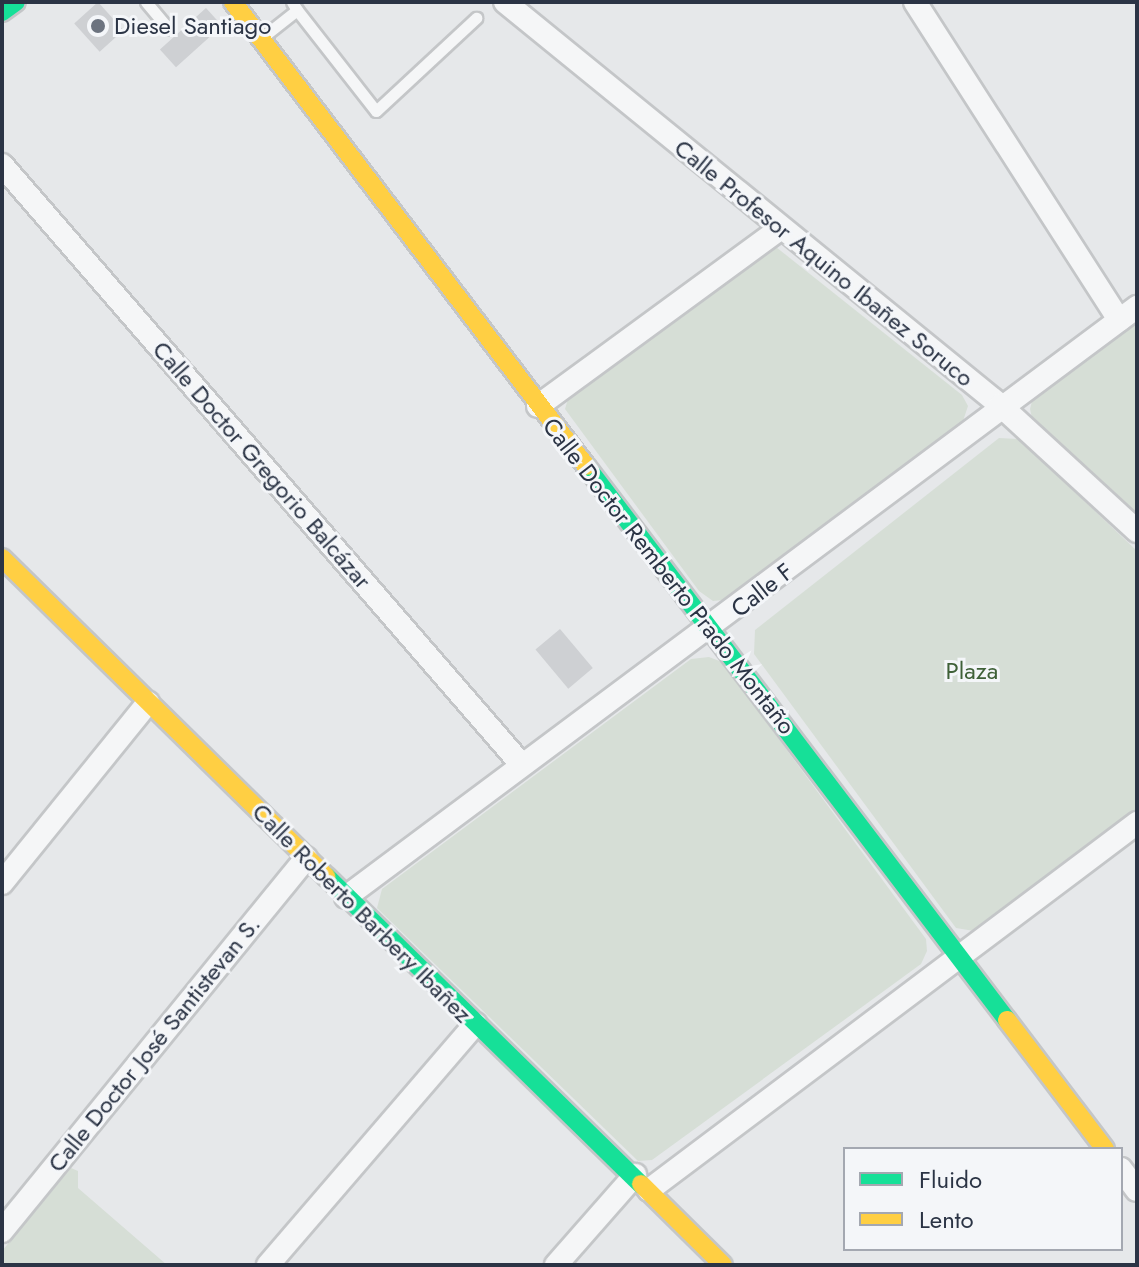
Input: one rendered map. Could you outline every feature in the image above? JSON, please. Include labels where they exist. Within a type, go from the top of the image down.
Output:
[{"type":"main road","points":[[2,12],[16,2]]},
{"type":"main road","name":"Calle Doctor Remberto Prado Montaño","points":[[233,2],[538,406],[712,628],[955,956],[1103,1147]]},
{"type":"main road","name":"Calle Roberto Barbery Ibañez","points":[[2,558],[475,1024],[642,1182],[723,1265]]},
{"type":"street","name":"Calle Profesor Aquino Ibañez Soruco","points":[[505,2],[1000,405],[1137,531]]},
{"type":"street","points":[[915,2],[1128,313]]},
{"type":"street","name":"Calle Doctor Gregorio Balcázar","points":[[2,165],[521,764]]},
{"type":"street","points":[[538,406],[781,228]]},
{"type":"street","name":"Calle F","points":[[346,897],[521,764],[712,628],[1000,405],[1128,313]]},
{"type":"street","points":[[2,883],[148,703]]},
{"type":"street","points":[[556,1265],[642,1182],[1137,823]]},
{"type":"street","name":"Calle Doctor José Santistevan S.","points":[[4,1225],[306,858]]},
{"type":"street","points":[[268,1265],[475,1024]]},
{"type":"street","points":[[1123,1172],[1137,1190]]},
{"type":"lane","points":[[146,2],[169,29]]},
{"type":"lane","points":[[261,39],[295,6],[376,111],[476,18]]},
{"type":"green space","points":[[776,247],[962,395],[968,406],[963,421],[723,600],[713,601],[699,591],[565,409],[568,399],[761,252]]},
{"type":"green space","points":[[1137,320],[1137,514],[1032,418],[1030,409],[1033,397]]},
{"type":"green space","name":"Plaza","points":[[999,438],[1019,439],[1137,551],[1137,817],[986,933],[956,928],[754,654],[755,630]]},
{"type":"green space","points":[[709,657],[722,662],[926,939],[927,951],[921,964],[652,1160],[638,1161],[377,908],[382,889],[691,659]]},
{"type":"green space","points":[[71,1168],[78,1171],[78,1188],[167,1265],[2,1265],[2,1251]]},
{"type":"building","name":"Diesel Santiago","points":[[98,2],[123,30],[100,52],[74,23]]},
{"type":"building","points":[[206,8],[222,26],[176,67],[160,49]]},
{"type":"building","points":[[560,629],[593,668],[568,689],[535,650]]},
{"type":"traffic: fast","points":[[2,12],[16,2]]},
{"type":"traffic: fast","points":[[586,466],[1007,1020]]},
{"type":"traffic: fast","points":[[327,877],[641,1184]]},
{"type":"traffic: slow","points":[[233,2],[586,466]]},
{"type":"traffic: slow","points":[[2,558],[327,877]]},
{"type":"traffic: slow","points":[[1007,1020],[1103,1147]]},
{"type":"traffic: slow","points":[[641,1184],[723,1265]]},
{"type":"place","name":"Diesel Santiago","points":[[98,26]]}]
